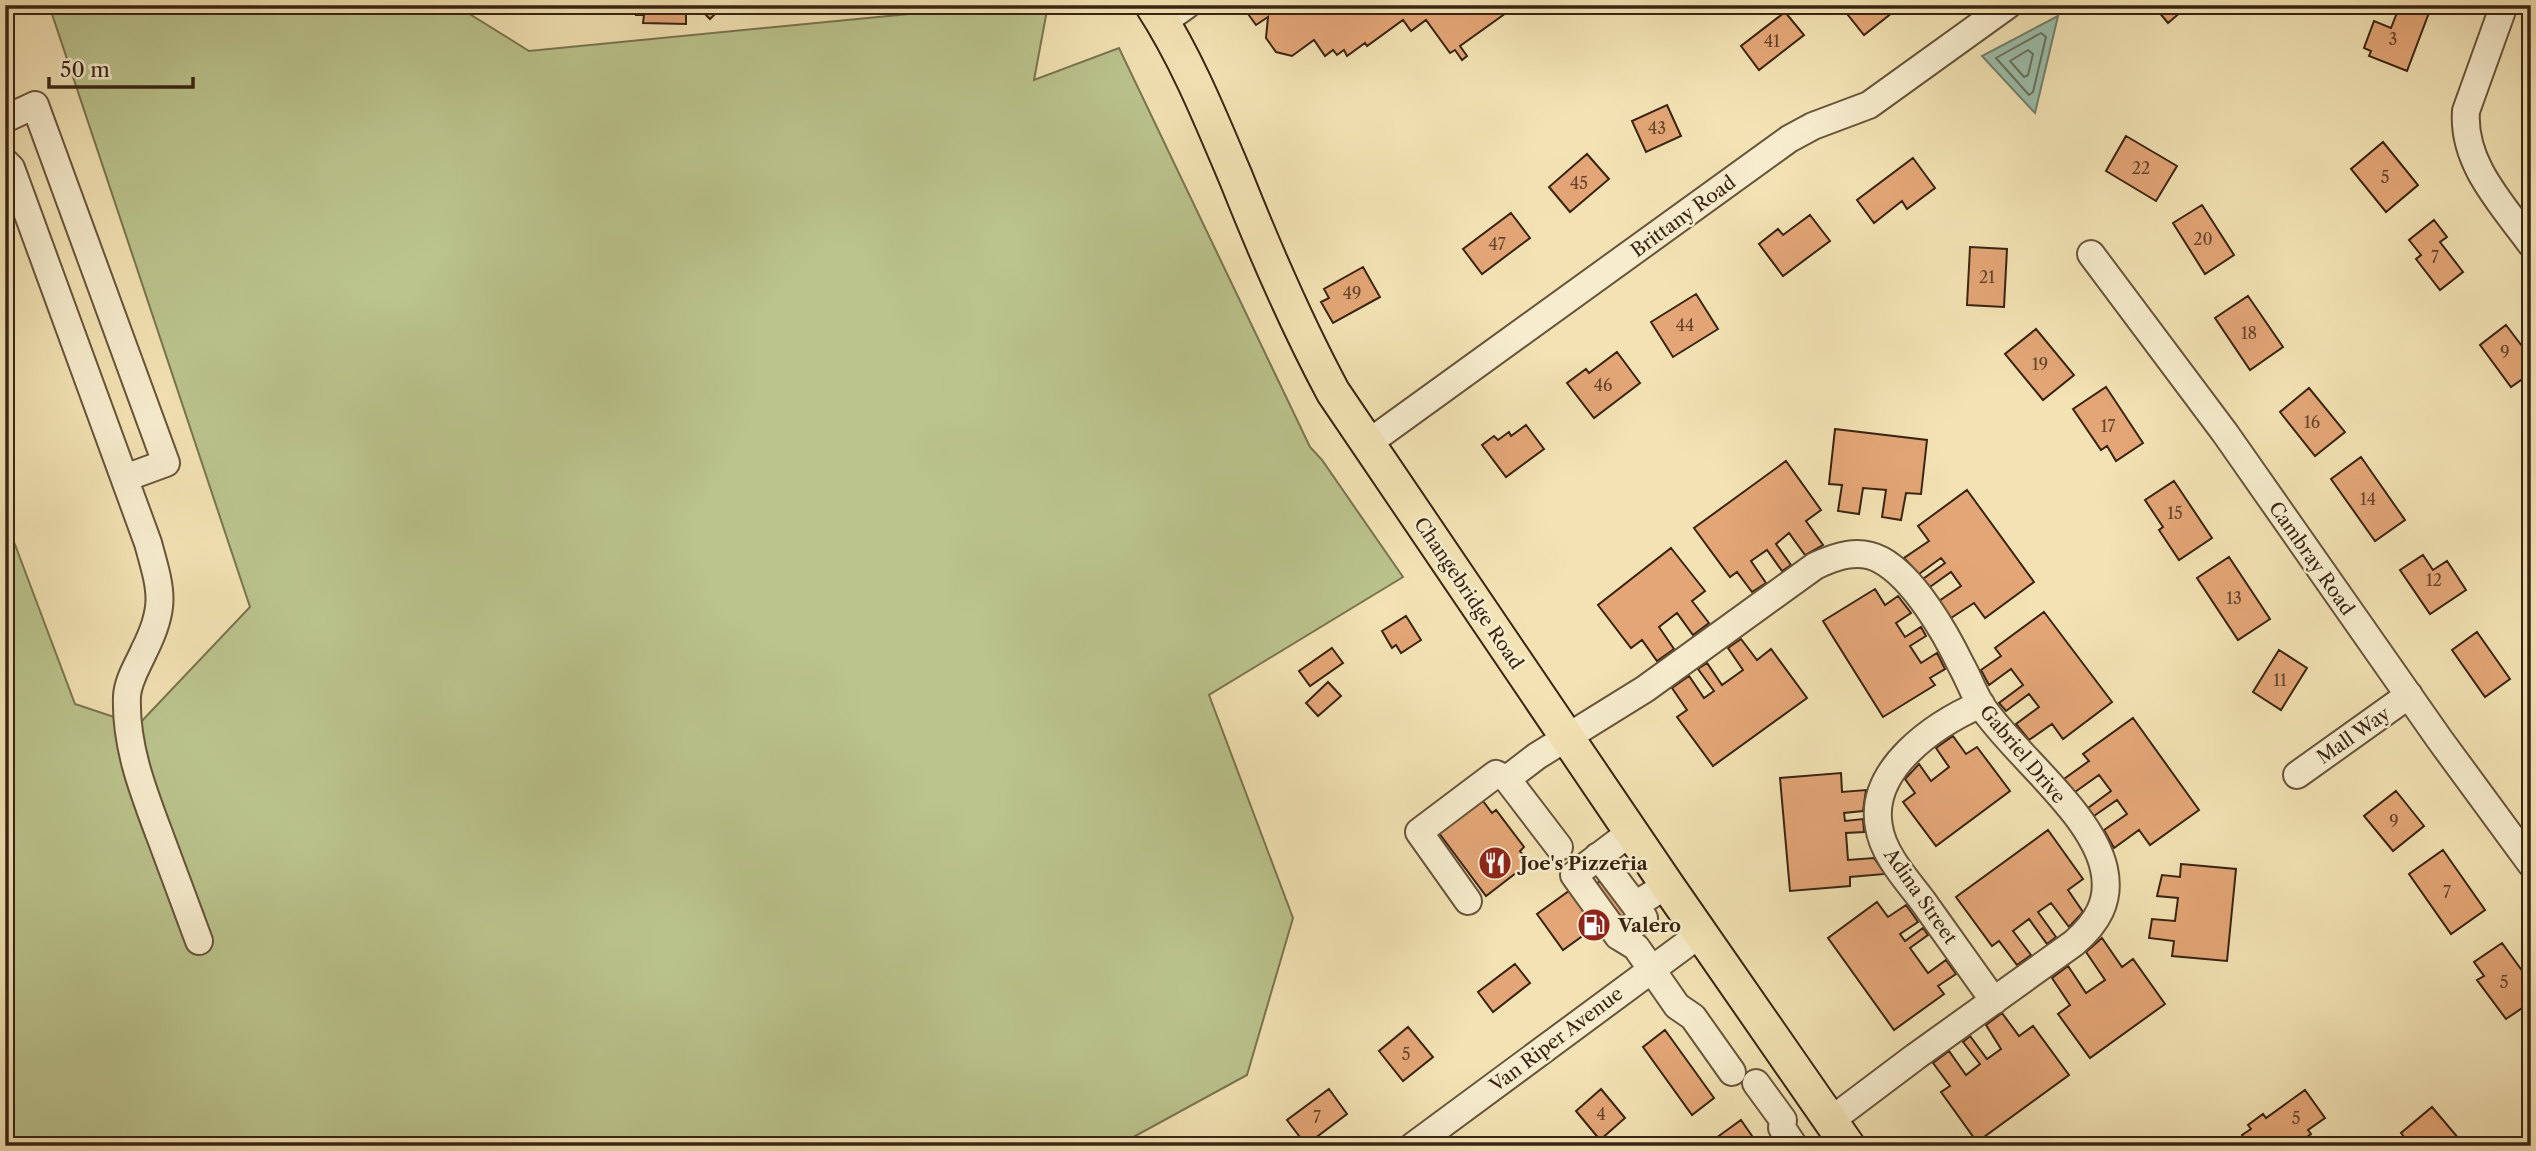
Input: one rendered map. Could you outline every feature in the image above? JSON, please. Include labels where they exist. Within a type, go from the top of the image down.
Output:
[{"type":"main road","name":"Changebridge Road","points":[[1167,11],[1173,39],[1214,125],[1302,335],[1333,392],[1700,934],[1831,1122]]},
{"type":"street","name":"Brittany Road","points":[[1367,444],[1789,139],[1813,126],[1869,105],[2008,5]]},
{"type":"street","points":[[2504,5],[2470,99],[2465,124],[2474,162],[2531,244]]},
{"type":"street","points":[[5,119],[35,105],[166,463],[125,478]]},
{"type":"street","points":[[5,162],[11,168],[125,478],[158,580],[159,621],[132,675],[127,692],[131,747],[139,779],[199,941]]},
{"type":"street","name":"Cambray Road","points":[[2091,254],[2225,433],[2531,864]]},
{"type":"street","points":[[76,345],[118,331]]},
{"type":"street","name":"Gabriel Drive","points":[[1507,779],[1537,756],[1645,689],[1815,566],[1839,555],[1878,558],[1911,587],[1935,620],[1981,704],[2094,841],[2105,871],[2106,891],[2099,916],[2092,927],[2074,943],[1915,1056],[1831,1122],[1783,1120]]},
{"type":"street","name":"Mall Way","points":[[2297,775],[2409,695]]},
{"type":"street","name":"Adina Street","points":[[1981,704],[1945,722],[1905,756],[1888,776],[1878,814],[1882,840],[1897,865],[1994,1001]]},
{"type":"street","points":[[1468,901],[1419,832],[1496,774],[1507,779],[1559,847]]},
{"type":"street","points":[[1631,832],[1574,875],[1618,936],[1636,947],[1677,1006],[1693,1017],[1732,1072]]},
{"type":"street","points":[[1598,856],[1644,918],[1618,936]]},
{"type":"street","points":[[1635,905],[1667,885]]},
{"type":"street","name":"Van Riper Avenue","points":[[1413,1146],[1700,934]]},
{"type":"street","points":[[1756,1083],[1783,1120],[1782,1128],[1794,1146]]},
{"type":"green space","points":[[49,5],[455,5],[529,51],[919,13],[925,5],[1048,5],[1034,80],[1119,48],[1310,447],[1322,460],[1403,577],[1209,695],[1293,918],[1247,1075],[1117,1146],[5,1146],[5,518],[75,704],[138,725],[250,607]]},
{"type":"water","points":[[2058,16],[2035,113],[1982,56]]},
{"type":"building","points":[[636,5],[686,5],[686,24],[643,23],[644,15],[636,15]]},
{"type":"building","points":[[696,5],[724,5],[710,19]]},
{"type":"building","points":[[1244,5],[1500,5],[1506,13],[1460,46],[1467,56],[1462,60],[1455,50],[1450,53],[1426,20],[1411,31],[1403,20],[1367,46],[1365,43],[1347,56],[1344,50],[1337,55],[1333,50],[1325,56],[1314,40],[1292,56],[1276,52],[1266,38],[1268,17],[1256,25]]},
{"type":"building","points":[[1840,5],[1902,5],[1864,35]]},
{"type":"building","points":[[2153,5],[2189,5],[2168,23]]},
{"type":"building","points":[[2400,5],[2418,5],[2430,10],[2407,71],[2369,56],[2371,51],[2364,48],[2374,21],[2391,28]]},
{"type":"building","points":[[1785,12],[1804,35],[1759,70],[1741,46]]},
{"type":"building","points":[[1667,105],[1681,136],[1646,152],[1632,121]]},
{"type":"building","points":[[2126,136],[2177,166],[2156,201],[2106,171]]},
{"type":"building","points":[[2383,142],[2418,185],[2386,212],[2351,169]]},
{"type":"building","points":[[1587,154],[1609,179],[1570,212],[1549,187]]},
{"type":"building","points":[[1913,158],[1935,188],[1907,209],[1902,201],[1874,223],[1857,200]]},
{"type":"building","points":[[2202,205],[2234,255],[2205,274],[2173,223]]},
{"type":"building","points":[[1511,213],[1530,238],[1482,274],[1463,249]]},
{"type":"building","points":[[1810,215],[1830,241],[1783,276],[1759,244],[1778,229],[1783,235]]},
{"type":"building","points":[[2434,220],[2447,237],[2440,242],[2463,272],[2440,290],[2416,259],[2421,255],[2409,240]]},
{"type":"building","points":[[1970,247],[2007,249],[2004,307],[1967,305]]},
{"type":"building","points":[[1363,267],[1380,297],[1333,323],[1321,302],[1329,298],[1324,289]]},
{"type":"building","points":[[1696,294],[1718,329],[1673,357],[1651,322]]},
{"type":"building","points":[[2248,296],[2283,347],[2250,370],[2215,318]]},
{"type":"building","points":[[2506,325],[2531,358],[2531,373],[2511,387],[2480,345]]},
{"type":"building","points":[[2036,329],[2074,375],[2043,400],[2005,354]]},
{"type":"building","points":[[1617,352],[1640,383],[1594,418],[1567,383],[1586,369],[1589,373]]},
{"type":"building","points":[[2106,387],[2143,443],[2116,461],[2107,446],[2101,450],[2073,409]]},
{"type":"building","points":[[2309,388],[2345,432],[2315,456],[2280,412]]},
{"type":"building","points":[[1526,425],[1544,449],[1506,477],[1482,445],[1494,436],[1498,440],[1509,432],[1511,436]]},
{"type":"building","points":[[1835,429],[1927,440],[1921,494],[1906,493],[1901,520],[1882,517],[1886,490],[1863,488],[1859,514],[1838,511],[1842,485],[1829,484]]},
{"type":"building","points":[[2361,457],[2405,520],[2375,541],[2331,479]]},
{"type":"building","points":[[1786,461],[1821,510],[1806,521],[1823,545],[1805,555],[1789,533],[1776,544],[1791,565],[1782,571],[1767,550],[1751,561],[1766,583],[1752,592],[1737,572],[1730,577],[1694,528]]},
{"type":"building","points":[[2174,481],[2212,538],[2179,560],[2159,530],[2163,527],[2145,500]]},
{"type":"building","points":[[1967,490],[2034,582],[1985,618],[1974,603],[1951,618],[1939,601],[1961,586],[1951,572],[1930,587],[1923,579],[1945,563],[1941,558],[1919,574],[1904,558],[1929,541],[1918,526]]},
{"type":"building","points":[[1671,548],[1705,591],[1692,601],[1709,623],[1693,635],[1677,613],[1659,627],[1674,649],[1657,661],[1642,640],[1631,648],[1598,605]]},
{"type":"building","points":[[2423,555],[2433,570],[2447,561],[2466,590],[2430,614],[2400,570]]},
{"type":"building","points":[[2229,557],[2270,619],[2238,640],[2197,578]]},
{"type":"building","points":[[1875,589],[1885,605],[1898,596],[1911,613],[1896,623],[1905,637],[1921,627],[1926,636],[1910,646],[1921,663],[1937,653],[1945,669],[1930,678],[1935,685],[1883,717],[1823,621]]},
{"type":"building","points":[[2044,612],[2112,702],[2063,739],[2052,724],[2029,740],[2016,724],[2039,707],[2029,694],[2006,711],[1999,703],[2023,685],[2011,669],[1989,685],[1981,670],[2001,656],[1995,648]]},
{"type":"building","points":[[1406,616],[1421,640],[1401,653],[1396,645],[1392,648],[1382,631]]},
{"type":"building","points":[[2477,632],[2510,679],[2485,697],[2452,650]]},
{"type":"building","points":[[1741,639],[1757,660],[1771,649],[1807,698],[1713,766],[1677,717],[1687,710],[1672,688],[1689,676],[1704,698],[1714,691],[1698,669],[1707,663],[1722,685],[1743,670],[1728,648]]},
{"type":"building","points":[[1332,648],[1343,663],[1310,686],[1299,671]]},
{"type":"building","points":[[2279,650],[2307,668],[2281,710],[2253,692]]},
{"type":"building","points":[[1328,682],[1341,696],[1318,716],[1306,703]]},
{"type":"building","points":[[2133,718],[2199,810],[2150,845],[2139,830],[2114,848],[2104,830],[2127,814],[2117,800],[2094,816],[2088,808],[2111,791],[2099,775],[2075,792],[2064,779],[2089,761],[2083,754]]},
{"type":"building","points":[[1953,736],[1966,754],[1977,747],[2010,791],[1936,846],[1903,802],[1915,793],[1905,779],[1919,764],[1931,781],[1949,767],[1936,748]]},
{"type":"building","points":[[1841,773],[1842,792],[1866,790],[1863,811],[1844,813],[1845,821],[1863,819],[1864,832],[1846,833],[1848,860],[1874,858],[1885,874],[1850,877],[1850,886],[1790,891],[1780,778]]},
{"type":"building","points":[[2396,791],[2424,826],[2393,851],[2364,816]]},
{"type":"building","points":[[1483,801],[1492,813],[1496,810],[1524,847],[1520,851],[1529,863],[1486,896],[1439,833]]},
{"type":"building","points":[[2048,830],[2083,879],[2068,890],[2083,912],[2069,927],[2051,903],[2038,912],[2056,937],[2047,944],[2029,919],[2013,931],[2031,955],[2017,965],[1999,941],[1992,946],[1956,897]]},
{"type":"building","points":[[2443,850],[2485,910],[2451,934],[2409,874]]},
{"type":"building","points":[[2181,864],[2236,869],[2227,961],[2172,956],[2174,941],[2149,938],[2152,919],[2175,921],[2178,898],[2157,896],[2162,875],[2180,877]]},
{"type":"building","points":[[1608,875],[1636,913],[1619,926],[1591,888]]},
{"type":"building","points":[[1573,888],[1599,924],[1563,950],[1537,914]]},
{"type":"building","points":[[1877,902],[1888,917],[1906,905],[1918,922],[1900,934],[1905,941],[1923,928],[1928,935],[1910,948],[1928,973],[1946,960],[1956,974],[1938,986],[1944,994],[1894,1030],[1828,938]]},
{"type":"building","points":[[2102,938],[2122,967],[2133,959],[2165,1004],[2090,1058],[2058,1014],[2070,1005],[2052,978],[2068,966],[2086,993],[2105,980],[2086,952]]},
{"type":"building","points":[[2502,943],[2531,983],[2531,1002],[2506,1019],[2477,980],[2484,976],[2474,962]]},
{"type":"building","points":[[1515,964],[1530,983],[1493,1012],[1478,992]]},
{"type":"building","points":[[2002,1013],[2019,1036],[2033,1026],[2069,1075],[1977,1142],[1941,1092],[1950,1086],[1933,1063],[1949,1051],[1966,1075],[1980,1064],[1963,1042],[1970,1036],[1987,1059],[2001,1049],[1986,1025]]},
{"type":"building","points":[[1408,1027],[1433,1057],[1403,1081],[1379,1051]]},
{"type":"building","points":[[1665,1030],[1714,1098],[1692,1115],[1643,1047]]},
{"type":"building","points":[[1329,1089],[1347,1114],[1306,1145],[1287,1120]]},
{"type":"building","points":[[1601,1089],[1625,1118],[1600,1140],[1576,1111]]},
{"type":"building","points":[[2305,1090],[2325,1118],[2308,1130],[2311,1134],[2295,1146],[2291,1143],[2287,1146],[2250,1146],[2242,1135],[2251,1129],[2248,1125],[2263,1114],[2266,1118]]},
{"type":"building","points":[[2432,1107],[2465,1146],[2411,1146],[2401,1133]]},
{"type":"building","points":[[1741,1120],[1759,1146],[1715,1146],[1712,1141]]},
{"type":"place","name":"Joe's Pizzeria","points":[[1495,863]]},
{"type":"place","name":"Valero","points":[[1594,925]]}]
